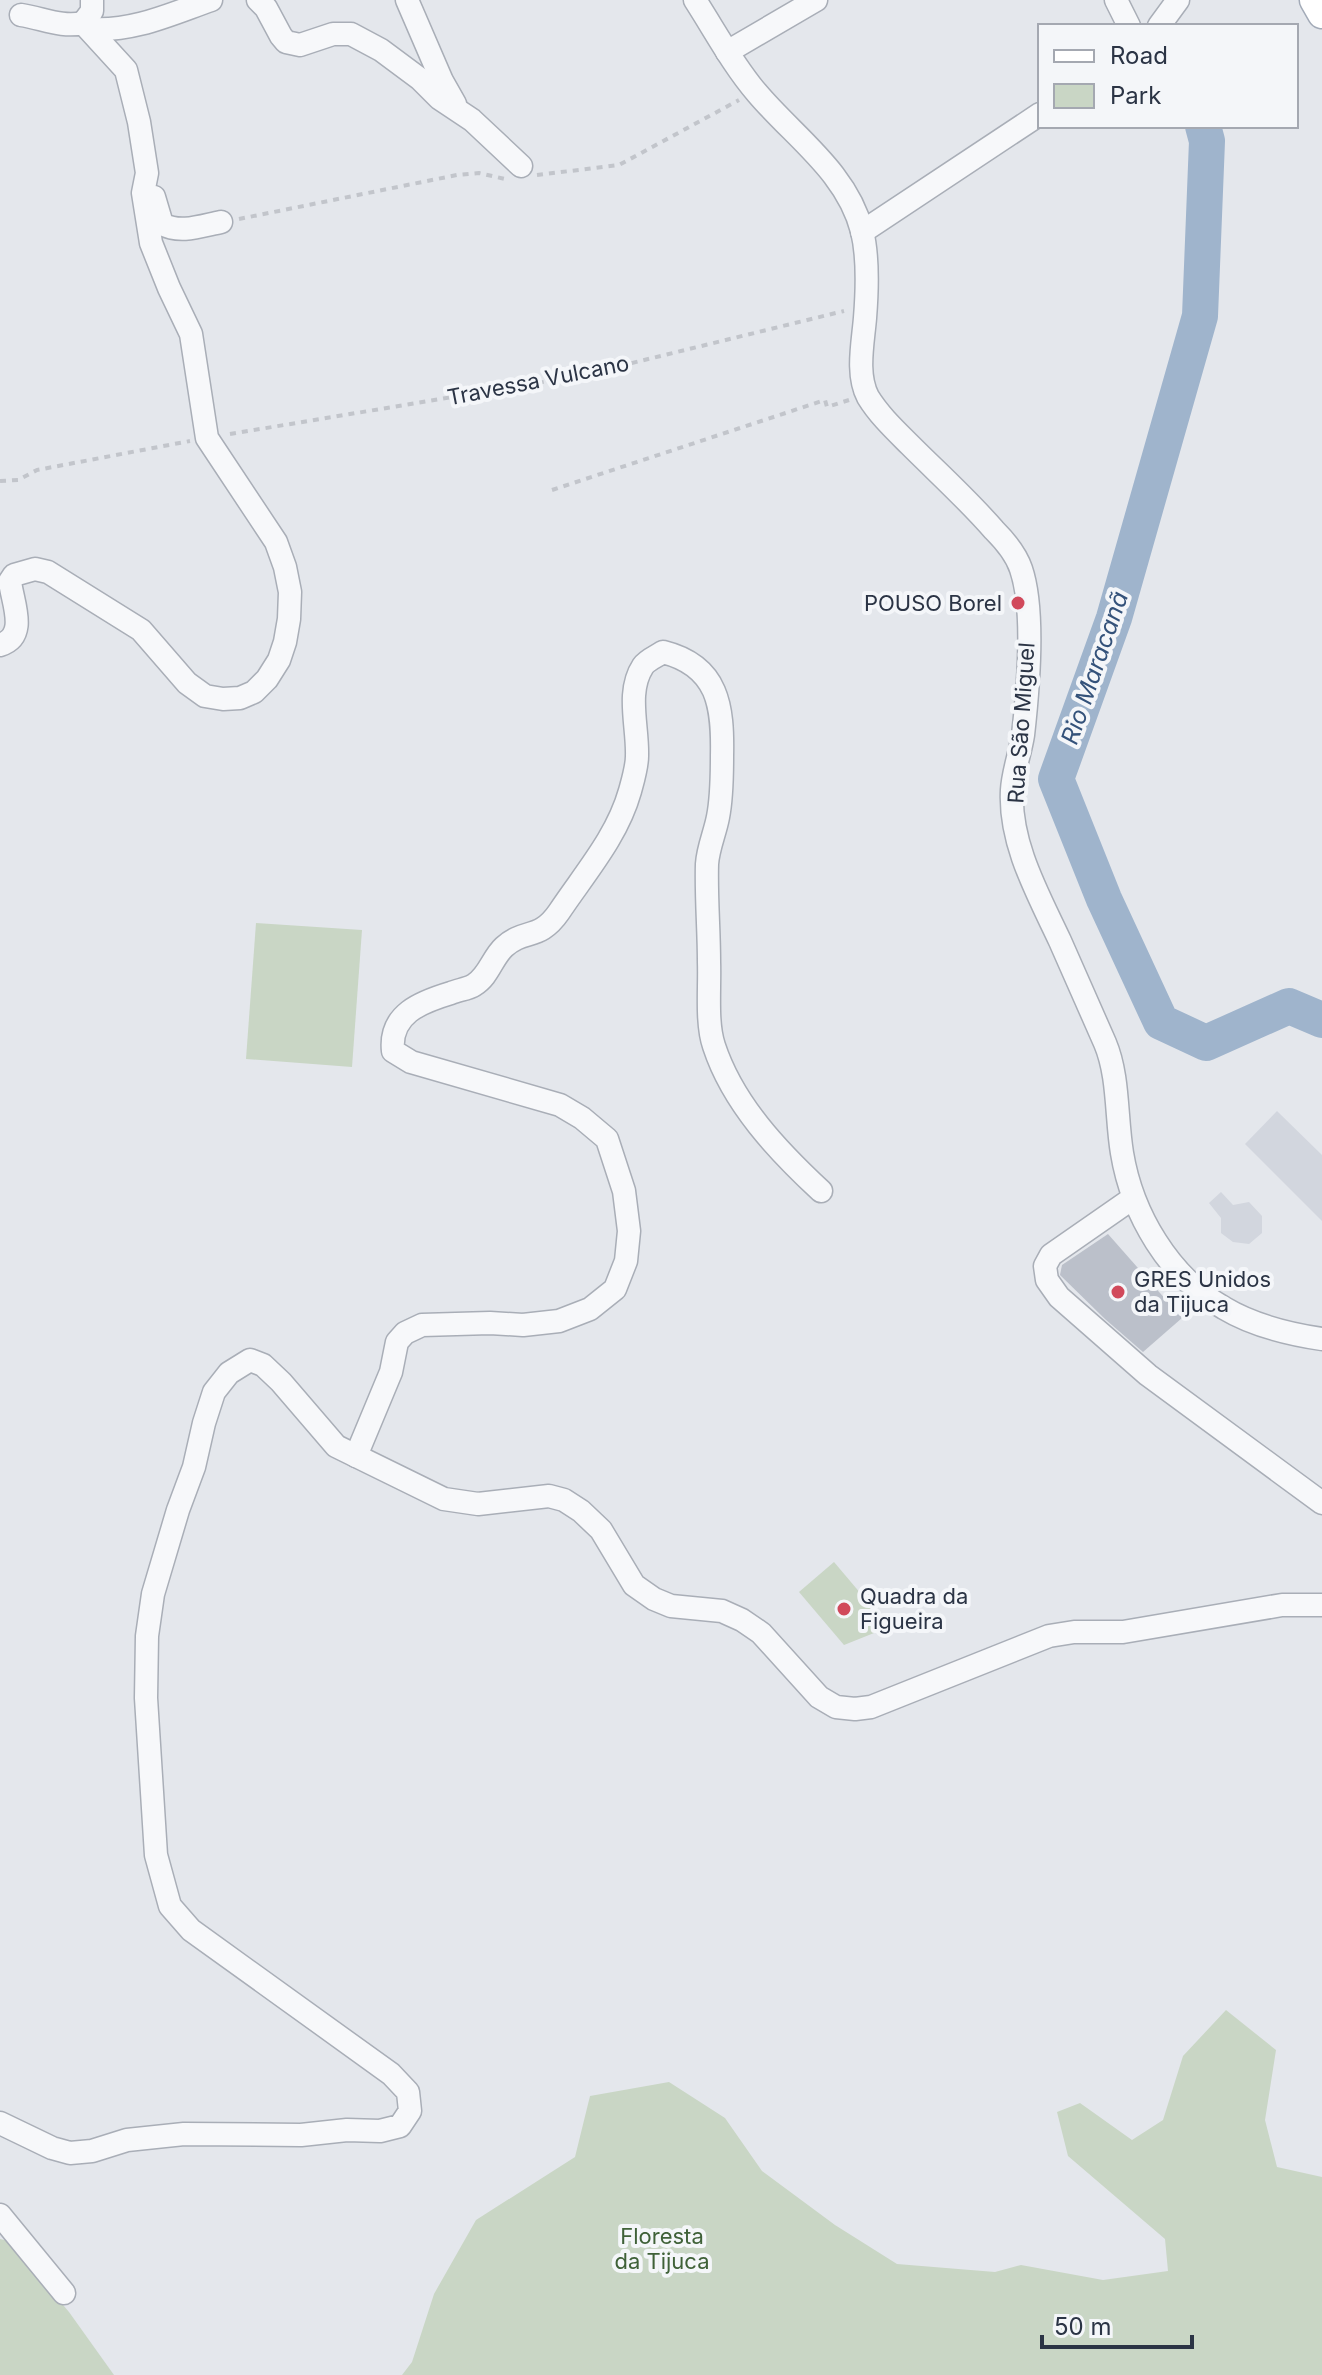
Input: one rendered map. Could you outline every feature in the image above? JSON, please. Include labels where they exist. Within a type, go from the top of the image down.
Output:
[{"type":"main road","points":[[1314,0],[1322,14]]},
{"type":"street","points":[[86,26],[92,11],[92,0]]},
{"type":"street","points":[[21,15],[112,31],[211,0]]},
{"type":"street","points":[[258,0],[286,42],[300,45],[333,34],[351,34],[381,50],[420,79],[439,98],[472,120]]},
{"type":"street","points":[[407,0],[442,81],[456,105],[521,166]]},
{"type":"street","points":[[695,0],[755,91],[832,171],[855,211],[862,232],[866,306],[862,378],[867,394]]},
{"type":"street","points":[[727,52],[816,0]]},
{"type":"street","points":[[1116,0],[1128,24]]},
{"type":"street","points":[[1161,24],[1177,2]]},
{"type":"street","points":[[86,26],[126,70],[147,173],[162,224],[171,229],[184,229],[221,222]]},
{"type":"street","points":[[862,232],[1038,115]]},
{"type":"street","points":[[0,645],[13,637],[17,629],[17,612],[10,581],[14,575],[35,569],[48,572],[141,630],[187,683],[205,696],[240,698],[254,692],[279,660],[285,642],[290,592],[285,567],[276,542],[207,438],[191,334],[151,243],[143,193],[147,173]]},
{"type":"street","name":"Rua São Miguel","points":[[867,394],[896,431],[986,520],[1020,565],[1029,609],[1023,737],[1012,790],[1016,838],[1111,1056],[1122,1154],[1133,1198],[1156,1241],[1200,1292],[1250,1321],[1290,1334],[1322,1339]]},
{"type":"street","points":[[356,1456],[391,1372],[397,1342],[405,1333],[422,1325],[523,1325],[559,1321],[590,1309],[615,1289],[626,1261],[629,1231],[624,1191],[607,1139],[560,1105],[411,1062],[393,1051],[392,1036],[403,1015],[428,1000],[473,985],[486,974],[500,950],[513,940],[541,932],[605,848],[629,795],[637,758],[634,691],[644,664],[663,652],[681,657],[700,669],[719,698],[722,778],[718,816],[708,860],[707,891],[713,1043],[726,1077],[761,1127],[780,1152],[821,1191]]},
{"type":"street","points":[[1133,1198],[1051,1255],[1045,1266],[1047,1280],[1059,1297],[1148,1375],[1322,1503]]},
{"type":"street","points":[[0,2123],[52,2148],[70,2153],[92,2151],[127,2140],[184,2134],[301,2135],[347,2130],[380,2131],[400,2126],[410,2111],[408,2092],[391,2074],[191,1930],[170,1906],[156,1855],[146,1698],[147,1636],[153,1594],[194,1467],[214,1392],[229,1373],[250,1360],[263,1365],[281,1382],[336,1446],[444,1499],[478,1504],[549,1496],[564,1500],[601,1530],[634,1585],[671,1606],[722,1611],[742,1620],[761,1633],[819,1697],[836,1707],[871,1707],[1049,1636],[1074,1632],[1123,1632],[1282,1605],[1322,1605]]},
{"type":"street","points":[[0,2215],[64,2293]]},
{"type":"path","name":"Travessa Vulcano","points":[[0,481],[18,480],[37,470],[207,438],[579,376],[866,306]]},
{"type":"path","points":[[552,490],[825,400],[827,407],[867,394]]},
{"type":"shaded area","points":[[1277,1111],[1322,1155],[1322,1221],[1245,1144]]},
{"type":"shaded area","points":[[1221,1192],[1233,1205],[1249,1202],[1262,1216],[1262,1233],[1249,1244],[1233,1242],[1221,1233],[1221,1218],[1209,1203]]},
{"type":"green space","points":[[256,923],[362,930],[352,1067],[246,1059]]},
{"type":"green space","name":"Quadra da Figueira","points":[[834,1562],[889,1627],[844,1645],[799,1592]]},
{"type":"green space","name":"Floresta da Tijuca","points":[[1226,2010],[1276,2050],[1265,2120],[1277,2167],[1322,2177],[1322,2375],[402,2375],[412,2362],[434,2294],[476,2220],[575,2157],[590,2096],[669,2082],[725,2118],[762,2171],[835,2225],[897,2264],[995,2272],[1021,2265],[1103,2280],[1168,2271],[1165,2239],[1068,2156],[1057,2112],[1080,2103],[1132,2140],[1163,2120],[1183,2056]]},
{"type":"green space","points":[[0,2239],[9,2241],[69,2312],[114,2375],[0,2375]]},
{"type":"building","name":"GRES Unidos da Tijuca","points":[[1108,1234],[1182,1318],[1143,1352],[1060,1275],[1062,1265]]},
{"type":"waterway","name":"Rio Maracanã","points":[[1204,128],[1207,141],[1200,316],[1114,618],[1056,779],[1104,899],[1161,1022],[1206,1043],[1289,1006],[1322,1020]]},
{"type":"place","name":"POUSO Borel","points":[[1018,603]]},
{"type":"place","name":"GRES Unidos da Tijuca","points":[[1118,1292]]},
{"type":"place","name":"Quadra da Figueira","points":[[844,1609]]}]
